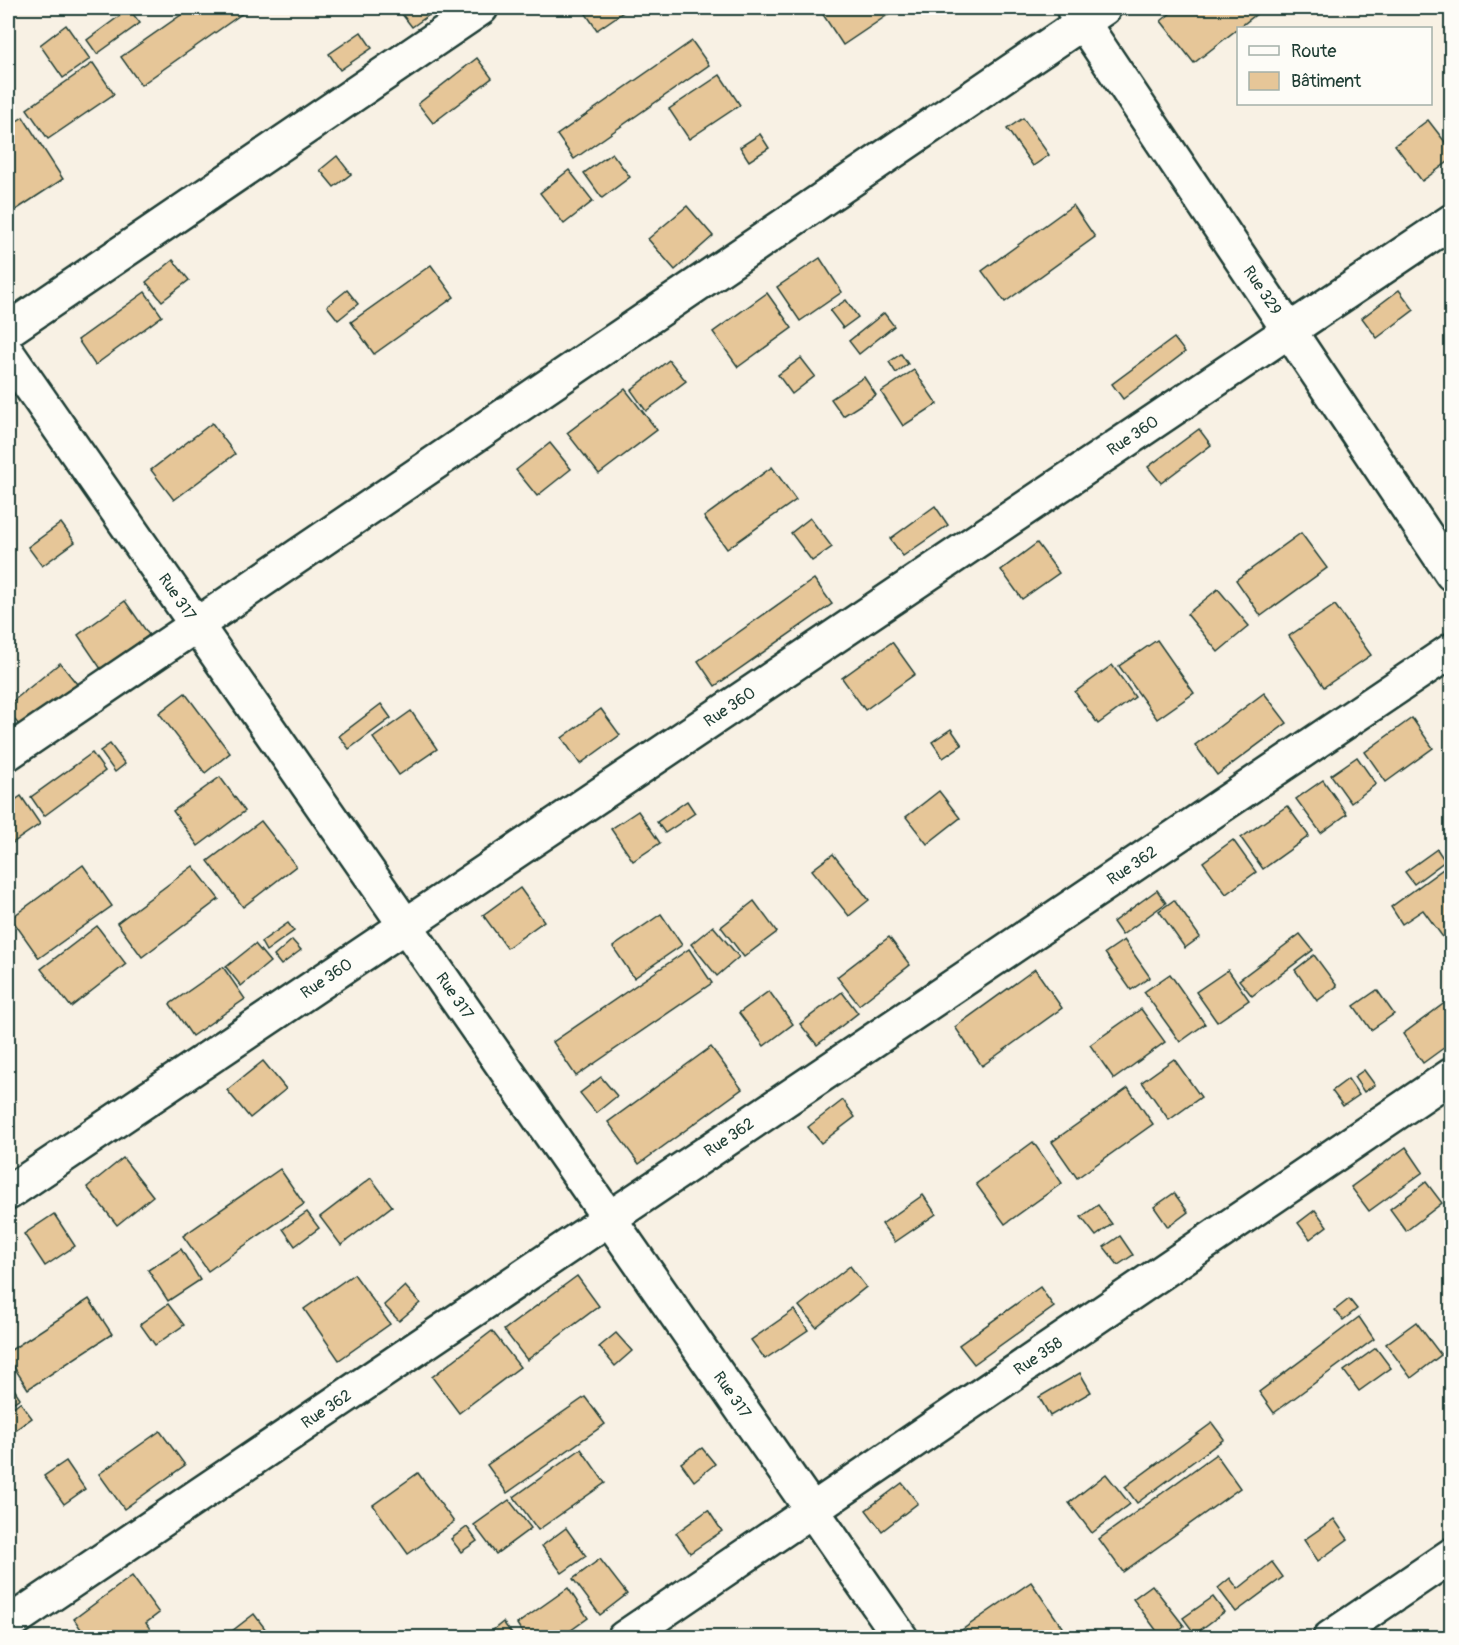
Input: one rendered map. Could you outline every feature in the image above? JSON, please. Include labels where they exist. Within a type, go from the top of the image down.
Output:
[{"type":"street","points":[[8,330],[480,8]]},
{"type":"street","points":[[8,753],[1086,12]]},
{"type":"street","name":"Rue 329","points":[[1086,12],[1289,331],[1452,574]]},
{"type":"street","name":"Rue 360","points":[[8,1193],[1452,221]]},
{"type":"street","name":"Rue 317","points":[[8,354],[901,1638]]},
{"type":"street","name":"Rue 362","points":[[8,1624],[1452,651]]},
{"type":"street","name":"Rue 358","points":[[624,1638],[1452,1075]]},
{"type":"street","points":[[1330,1638],[1452,1555]]},
{"type":"building","points":[[191,8],[250,8],[141,85],[121,57]]},
{"type":"building","points":[[439,8],[412,27],[398,9]]},
{"type":"building","points":[[582,8],[629,8],[597,30]]},
{"type":"building","points":[[824,8],[898,8],[843,45],[820,10]]},
{"type":"building","points":[[1177,8],[1256,8],[1259,12],[1194,63],[1161,21]]},
{"type":"building","points":[[129,9],[140,23],[97,54],[87,40]]},
{"type":"building","points":[[66,25],[90,59],[63,78],[40,45]]},
{"type":"building","points":[[361,32],[372,48],[340,70],[329,54]]},
{"type":"building","points":[[692,41],[709,65],[574,159],[557,135]]},
{"type":"building","points":[[477,58],[492,78],[433,123],[418,104]]},
{"type":"building","points":[[93,63],[114,94],[48,139],[27,109]]},
{"type":"building","points":[[720,75],[740,105],[689,139],[669,109]]},
{"type":"building","points":[[23,117],[63,179],[8,215],[8,127]]},
{"type":"building","points":[[1023,118],[1049,155],[1033,166],[1007,129]]},
{"type":"building","points":[[1428,120],[1452,151],[1452,159],[1422,181],[1395,145]]},
{"type":"building","points":[[760,134],[769,148],[749,161],[740,147]]},
{"type":"building","points":[[612,153],[630,177],[602,198],[584,173]]},
{"type":"building","points":[[337,156],[351,174],[334,187],[320,170]]},
{"type":"building","points":[[569,170],[593,201],[564,224],[540,193]]},
{"type":"building","points":[[1073,205],[1095,237],[1005,302],[982,271]]},
{"type":"building","points":[[687,206],[713,236],[675,270],[648,239]]},
{"type":"building","points":[[820,258],[842,292],[800,321],[777,287]]},
{"type":"building","points":[[173,260],[189,280],[162,301],[146,282]]},
{"type":"building","points":[[431,265],[454,297],[374,354],[351,322]]},
{"type":"building","points":[[347,290],[358,304],[338,320],[327,306]]},
{"type":"building","points":[[1399,290],[1414,310],[1377,338],[1362,318]]},
{"type":"building","points":[[145,292],[162,316],[95,365],[78,340]]},
{"type":"building","points":[[767,293],[792,328],[738,367],[713,332]]},
{"type":"building","points":[[846,300],[858,317],[843,328],[830,311]]},
{"type":"building","points":[[884,313],[894,326],[859,354],[849,341]]},
{"type":"building","points":[[1174,338],[1185,352],[1123,399],[1112,384]]},
{"type":"building","points":[[901,354],[908,364],[896,373],[889,362]]},
{"type":"building","points":[[801,358],[815,376],[792,394],[778,375]]},
{"type":"building","points":[[669,360],[686,381],[646,411],[631,390]]},
{"type":"building","points":[[914,370],[937,404],[903,426],[881,392]]},
{"type":"building","points":[[864,377],[876,395],[843,416],[831,399]]},
{"type":"building","points":[[625,389],[657,430],[599,474],[567,433]]},
{"type":"building","points":[[212,423],[235,454],[174,500],[151,470]]},
{"type":"building","points":[[1199,429],[1211,445],[1161,483],[1148,467]]},
{"type":"building","points":[[550,443],[571,469],[537,496],[516,470]]},
{"type":"building","points":[[772,467],[796,500],[727,549],[704,517]]},
{"type":"building","points":[[935,506],[948,525],[903,556],[890,539]]},
{"type":"building","points":[[810,518],[832,547],[812,561],[791,533]]},
{"type":"building","points":[[61,523],[75,542],[42,566],[28,547]]},
{"type":"building","points":[[1301,533],[1327,568],[1261,616],[1236,580]]},
{"type":"building","points":[[1037,543],[1059,573],[1022,599],[1001,570]]},
{"type":"building","points":[[814,579],[832,604],[715,686],[698,661]]},
{"type":"building","points":[[1218,589],[1249,626],[1218,652],[1187,614]]},
{"type":"building","points":[[125,601],[149,635],[101,669],[78,635]]},
{"type":"building","points":[[1335,605],[1371,655],[1324,687],[1289,636]]},
{"type":"building","points":[[1157,640],[1194,693],[1157,719],[1119,666]]},
{"type":"building","points":[[892,642],[915,674],[865,710],[842,678]]},
{"type":"building","points":[[60,663],[81,689],[25,733],[8,711],[8,705]]},
{"type":"building","points":[[1112,665],[1135,697],[1098,724],[1075,692]]},
{"type":"building","points":[[185,693],[230,753],[205,773],[159,713]]},
{"type":"building","points":[[1264,693],[1287,723],[1217,775],[1195,745]]},
{"type":"building","points":[[381,704],[391,718],[349,749],[339,736]]},
{"type":"building","points":[[601,709],[620,735],[580,764],[562,738]]},
{"type":"building","points":[[411,711],[437,749],[399,775],[373,738]]},
{"type":"building","points":[[1412,718],[1433,748],[1386,782],[1365,752]]},
{"type":"building","points":[[951,729],[962,745],[943,758],[932,742]]},
{"type":"building","points":[[110,744],[125,764],[115,772],[100,751]]},
{"type":"building","points":[[92,753],[105,771],[44,816],[31,797]]},
{"type":"building","points":[[1357,757],[1376,784],[1351,803],[1331,775]]},
{"type":"building","points":[[220,777],[245,811],[198,846],[173,811]]},
{"type":"building","points":[[1323,780],[1347,814],[1321,833],[1296,799]]},
{"type":"building","points":[[939,791],[960,818],[927,844],[906,817]]},
{"type":"building","points":[[21,796],[40,824],[8,846],[8,805]]},
{"type":"building","points":[[687,801],[695,813],[665,833],[657,822]]},
{"type":"building","points":[[1287,806],[1309,836],[1263,869],[1241,838]]},
{"type":"building","points":[[638,811],[660,843],[633,861],[611,829]]},
{"type":"building","points":[[261,821],[296,866],[243,907],[208,861]]},
{"type":"building","points":[[1233,840],[1256,872],[1226,894],[1203,862]]},
{"type":"building","points":[[1437,849],[1445,861],[1414,884],[1405,872]]},
{"type":"building","points":[[833,854],[869,900],[849,916],[812,870]]},
{"type":"building","points":[[1450,864],[1452,935],[1445,940],[1423,910],[1402,924],[1391,907]]},
{"type":"building","points":[[83,865],[112,906],[39,958],[11,918]]},
{"type":"building","points":[[193,866],[219,899],[142,957],[117,923]]},
{"type":"building","points":[[520,888],[544,921],[507,948],[483,915]]},
{"type":"building","points":[[1157,890],[1166,903],[1122,935],[1113,922]]},
{"type":"building","points":[[1174,900],[1200,937],[1185,948],[1159,911]]},
{"type":"building","points":[[754,901],[777,932],[744,957],[721,927]]},
{"type":"building","points":[[661,914],[682,945],[634,978],[613,947]]},
{"type":"building","points":[[288,923],[294,931],[266,951],[261,942]]},
{"type":"building","points":[[97,926],[126,964],[71,1007],[41,969]]},
{"type":"building","points":[[713,926],[739,957],[717,976],[691,944]]},
{"type":"building","points":[[1300,934],[1313,950],[1252,996],[1239,980]]},
{"type":"building","points":[[889,937],[910,965],[859,1005],[837,977]]},
{"type":"building","points":[[292,940],[301,950],[281,965],[274,956]]},
{"type":"building","points":[[1124,940],[1150,977],[1131,990],[1105,953]]},
{"type":"building","points":[[255,944],[270,962],[241,986],[226,967]]},
{"type":"building","points":[[689,949],[712,983],[576,1076],[553,1042]]},
{"type":"building","points":[[1314,955],[1337,986],[1317,1001],[1295,970]]},
{"type":"building","points":[[223,967],[245,999],[192,1036],[170,1004]]},
{"type":"building","points":[[1035,969],[1062,1008],[982,1066],[955,1027]]},
{"type":"building","points":[[1228,970],[1249,1000],[1217,1022],[1196,992]]},
{"type":"building","points":[[1170,974],[1205,1024],[1180,1042],[1144,992]]},
{"type":"building","points":[[1377,990],[1394,1014],[1371,1030],[1354,1006]]},
{"type":"building","points":[[769,991],[793,1024],[764,1046],[739,1013]]},
{"type":"building","points":[[842,992],[858,1013],[817,1045],[800,1024]]},
{"type":"building","points":[[1450,999],[1452,1042],[1423,1063],[1403,1034]]},
{"type":"building","points":[[1141,1009],[1165,1042],[1114,1079],[1090,1045]]},
{"type":"building","points":[[711,1047],[742,1089],[639,1164],[608,1122]]},
{"type":"building","points":[[1174,1059],[1201,1097],[1169,1120],[1142,1082]]},
{"type":"building","points":[[263,1061],[286,1089],[250,1118],[227,1090]]},
{"type":"building","points":[[1364,1070],[1375,1085],[1364,1092],[1354,1077]]},
{"type":"building","points":[[601,1077],[617,1096],[596,1113],[580,1093]]},
{"type":"building","points":[[1348,1079],[1359,1095],[1343,1106],[1332,1091]]},
{"type":"building","points":[[1128,1088],[1153,1124],[1077,1178],[1052,1142]]},
{"type":"building","points":[[843,1100],[855,1117],[821,1143],[808,1127]]},
{"type":"building","points":[[1033,1142],[1062,1183],[1005,1224],[976,1184]]},
{"type":"building","points":[[1406,1147],[1423,1172],[1369,1211],[1351,1187]]},
{"type":"building","points":[[123,1158],[153,1196],[117,1225],[87,1187]]},
{"type":"building","points":[[280,1169],[304,1204],[208,1271],[183,1236]]},
{"type":"building","points":[[371,1178],[392,1206],[341,1245],[320,1217]]},
{"type":"building","points":[[1426,1182],[1442,1203],[1406,1231],[1390,1209]]},
{"type":"building","points":[[1174,1193],[1188,1212],[1168,1227],[1154,1207]]},
{"type":"building","points":[[923,1195],[936,1214],[895,1242],[882,1224]]},
{"type":"building","points":[[1098,1205],[1112,1224],[1096,1236],[1081,1217]]},
{"type":"building","points":[[1315,1210],[1327,1226],[1310,1239],[1298,1223]]},
{"type":"building","points":[[307,1212],[319,1228],[295,1246],[283,1229]]},
{"type":"building","points":[[54,1214],[75,1246],[45,1266],[24,1234]]},
{"type":"building","points":[[1120,1236],[1133,1255],[1118,1265],[1104,1247]]},
{"type":"building","points":[[181,1249],[200,1280],[168,1301],[148,1270]]},
{"type":"building","points":[[850,1266],[866,1287],[816,1327],[799,1306]]},
{"type":"building","points":[[354,1274],[390,1324],[339,1360],[304,1309]]},
{"type":"building","points":[[577,1276],[599,1306],[527,1360],[504,1330]]},
{"type":"building","points":[[405,1286],[420,1303],[399,1321],[384,1305]]},
{"type":"building","points":[[1040,1287],[1054,1307],[974,1364],[959,1345]]},
{"type":"building","points":[[89,1299],[112,1334],[28,1389],[8,1358],[8,1352]]},
{"type":"building","points":[[1349,1299],[1357,1309],[1343,1320],[1335,1310]]},
{"type":"building","points":[[168,1304],[184,1325],[155,1345],[140,1324]]},
{"type":"building","points":[[794,1310],[808,1330],[765,1359],[751,1340]]},
{"type":"building","points":[[1359,1317],[1374,1339],[1274,1413],[1259,1392]]},
{"type":"building","points":[[1416,1322],[1441,1355],[1411,1378],[1386,1344]]},
{"type":"building","points":[[492,1331],[520,1367],[459,1413],[432,1377]]},
{"type":"building","points":[[616,1333],[632,1351],[615,1366],[599,1347]]},
{"type":"building","points":[[1376,1348],[1391,1368],[1359,1391],[1344,1371]]},
{"type":"building","points":[[1080,1373],[1091,1392],[1050,1416],[1039,1397]]},
{"type":"building","points":[[8,1380],[20,1398],[8,1406]]},
{"type":"building","points":[[585,1397],[605,1424],[507,1493],[487,1465]]},
{"type":"building","points":[[20,1402],[32,1418],[8,1435],[8,1411]]},
{"type":"building","points":[[1212,1423],[1224,1439],[1137,1503],[1125,1487]]},
{"type":"building","points":[[160,1431],[185,1465],[124,1509],[99,1474]]},
{"type":"building","points":[[702,1448],[715,1464],[694,1481],[681,1463]]},
{"type":"building","points":[[581,1449],[605,1483],[538,1530],[514,1497]]},
{"type":"building","points":[[1216,1454],[1240,1488],[1123,1572],[1099,1539]]},
{"type":"building","points":[[66,1461],[85,1489],[64,1504],[44,1476]]},
{"type":"building","points":[[418,1473],[454,1522],[408,1554],[373,1505]]},
{"type":"building","points":[[1106,1474],[1130,1504],[1092,1533],[1069,1503]]},
{"type":"building","points":[[902,1483],[918,1503],[882,1531],[866,1510]]},
{"type":"building","points":[[509,1500],[531,1528],[496,1554],[474,1525]]},
{"type":"building","points":[[708,1510],[722,1531],[690,1553],[676,1533]]},
{"type":"building","points":[[1334,1519],[1348,1539],[1318,1561],[1304,1540]]},
{"type":"building","points":[[467,1527],[477,1541],[461,1552],[451,1539]]},
{"type":"building","points":[[566,1528],[586,1556],[562,1573],[542,1546]]},
{"type":"building","points":[[600,1559],[627,1594],[600,1615],[573,1579]]},
{"type":"building","points":[[1272,1562],[1283,1577],[1236,1612],[1218,1588],[1230,1578],[1238,1589]]},
{"type":"building","points":[[132,1576],[159,1613],[146,1623],[156,1638],[87,1638],[74,1619]]},
{"type":"building","points":[[1031,1582],[1062,1627],[1048,1638],[963,1638],[959,1632]]},
{"type":"building","points":[[1152,1585],[1184,1626],[1169,1638],[1162,1638],[1133,1599]]},
{"type":"building","points":[[568,1588],[588,1618],[560,1638],[526,1638],[517,1624]]},
{"type":"building","points":[[1213,1597],[1224,1612],[1195,1634],[1183,1618]]},
{"type":"building","points":[[254,1614],[272,1638],[223,1638]]},
{"type":"building","points":[[503,1622],[515,1638],[483,1638]]}]
